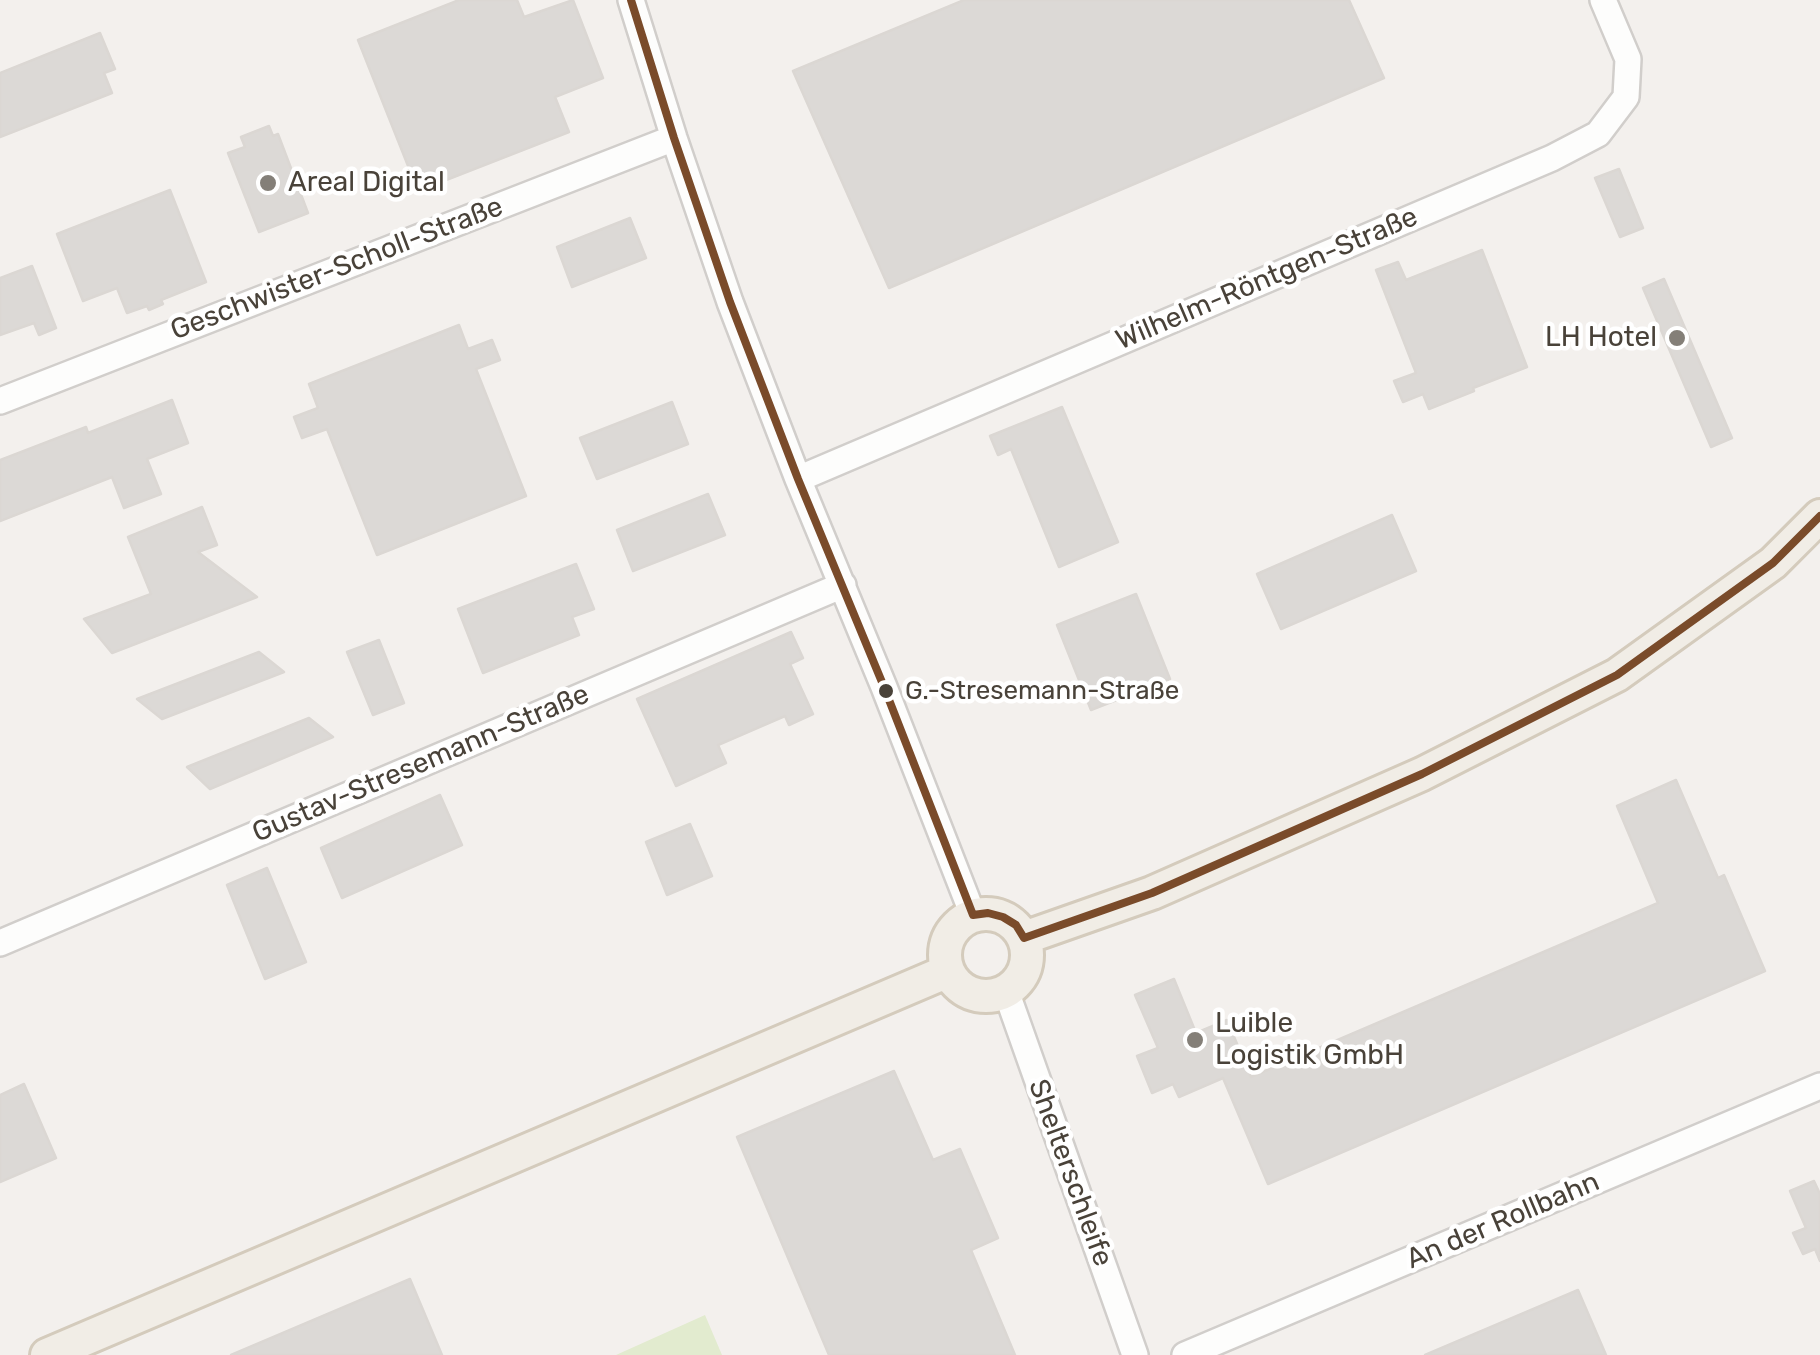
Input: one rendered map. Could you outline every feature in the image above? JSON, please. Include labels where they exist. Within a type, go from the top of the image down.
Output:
[{"type":"main road","points":[[1024,938],[1152,893],[1404,782],[1617,675],[1773,563],[1820,516]]},
{"type":"main road","points":[[972,915],[1003,916],[1016,925],[1024,938],[1026,968],[1018,982],[1006,991],[990,996],[972,994],[958,985],[948,971],[945,944],[960,922],[972,915]]},
{"type":"main road","points":[[47,1355],[948,971]]},
{"type":"street","points":[[630,0],[730,302],[972,915]]},
{"type":"street","name":"Wilhelm-Röntgen-Straße","points":[[798,478],[1552,158],[1598,134],[1626,98],[1628,60],[1603,0]]},
{"type":"street","name":"Geschwister-Scholl-Straße","points":[[0,402],[674,138]]},
{"type":"street","name":"Gustav-Stresemann-Straße","points":[[0,943],[843,585]]},
{"type":"street","name":"Shelterschleife","points":[[1006,991],[1135,1355]]},
{"type":"street","name":"An der Rollbahn","points":[[1185,1355],[1820,1086]]},
{"type":"green space","points":[[705,1315],[722,1355],[616,1355]]},
{"type":"building","points":[[459,0],[517,0],[524,17],[573,0],[603,78],[555,97],[569,132],[418,191],[358,40]]},
{"type":"building","points":[[964,0],[1349,0],[1384,78],[889,288],[793,71]]},
{"type":"building","points":[[100,33],[115,69],[104,73],[112,93],[0,137],[0,73]]},
{"type":"building","name":"Areal Digital","points":[[269,126],[273,136],[278,134],[308,213],[259,232],[228,153],[245,147],[241,137]]},
{"type":"building","points":[[1619,169],[1643,228],[1620,237],[1595,178]]},
{"type":"building","points":[[170,190],[206,282],[161,300],[163,304],[149,310],[147,306],[127,313],[117,288],[83,301],[57,234]]},
{"type":"building","points":[[630,218],[646,258],[572,287],[557,247]]},
{"type":"building","points":[[1482,250],[1527,367],[1429,409],[1423,394],[1403,402],[1394,381],[1416,373],[1376,270],[1398,262],[1406,280]]},
{"type":"building","points":[[32,266],[56,328],[39,335],[34,323],[0,335],[0,278]]},
{"type":"building","points":[[1664,279],[1732,438],[1711,447],[1643,288]]},
{"type":"building","points":[[459,325],[468,349],[492,340],[500,360],[476,369],[526,496],[377,555],[327,429],[302,438],[294,417],[318,408],[309,384]]},
{"type":"building","points":[[172,400],[188,443],[147,459],[161,494],[124,508],[112,477],[0,521],[0,460],[86,427],[88,433]]},
{"type":"building","points":[[672,402],[688,444],[597,479],[580,438]]},
{"type":"building","points":[[1062,407],[1118,542],[1059,567],[1011,449],[998,455],[990,436]]},
{"type":"building","points":[[708,494],[725,535],[633,571],[617,530]]},
{"type":"building","points":[[202,507],[217,545],[198,552],[257,597],[112,653],[84,619],[151,594],[128,537]]},
{"type":"building","points":[[1392,515],[1416,571],[1281,629],[1257,574]]},
{"type":"building","points":[[576,564],[594,609],[572,617],[579,635],[483,673],[458,609]]},
{"type":"building","points":[[1136,594],[1170,679],[1091,710],[1057,625]]},
{"type":"building","points":[[791,632],[803,658],[790,664],[813,714],[789,725],[785,716],[718,745],[726,763],[676,786],[637,699]]},
{"type":"building","points":[[379,640],[404,703],[373,715],[347,652]]},
{"type":"building","points":[[259,652],[284,672],[162,719],[137,699]]},
{"type":"building","points":[[309,718],[333,737],[210,789],[187,767]]},
{"type":"building","points":[[1676,780],[1718,878],[1724,875],[1765,971],[1268,1184],[1223,1078],[1179,1097],[1173,1084],[1152,1093],[1137,1056],[1158,1048],[1135,995],[1174,979],[1196,1033],[1227,1020],[1251,1077],[1658,903],[1617,806]]},
{"type":"building","points":[[440,795],[462,845],[342,898],[321,848]]},
{"type":"building","points":[[690,824],[712,876],[667,895],[646,842]]},
{"type":"building","points":[[267,868],[306,962],[265,979],[227,885]]},
{"type":"building","points":[[894,1071],[933,1160],[960,1149],[998,1238],[971,1250],[1015,1355],[829,1355],[737,1137]]},
{"type":"building","points":[[24,1084],[56,1158],[0,1182],[0,1095]]},
{"type":"building","points":[[1814,1181],[1820,1194],[1820,1261],[1815,1249],[1803,1254],[1793,1233],[1806,1228],[1790,1191]]},
{"type":"building","points":[[410,1279],[442,1355],[231,1355]]},
{"type":"building","points":[[1578,1290],[1606,1355],[1425,1355]]},
{"type":"transit line","points":[[631,0],[730,302],[973,915],[1003,917],[1016,925],[1024,938],[1152,893],[1422,774],[1617,675],[1773,563],[1820,516]]},
{"type":"place","name":"Areal Digital","points":[[268,183]]},
{"type":"place","name":"LH Hotel","points":[[1677,338]]},
{"type":"place","name":"G.-Stresemann-Straße","points":[[886,691]]},
{"type":"place","name":"Luible Logistik GmbH","points":[[1195,1040]]}]
